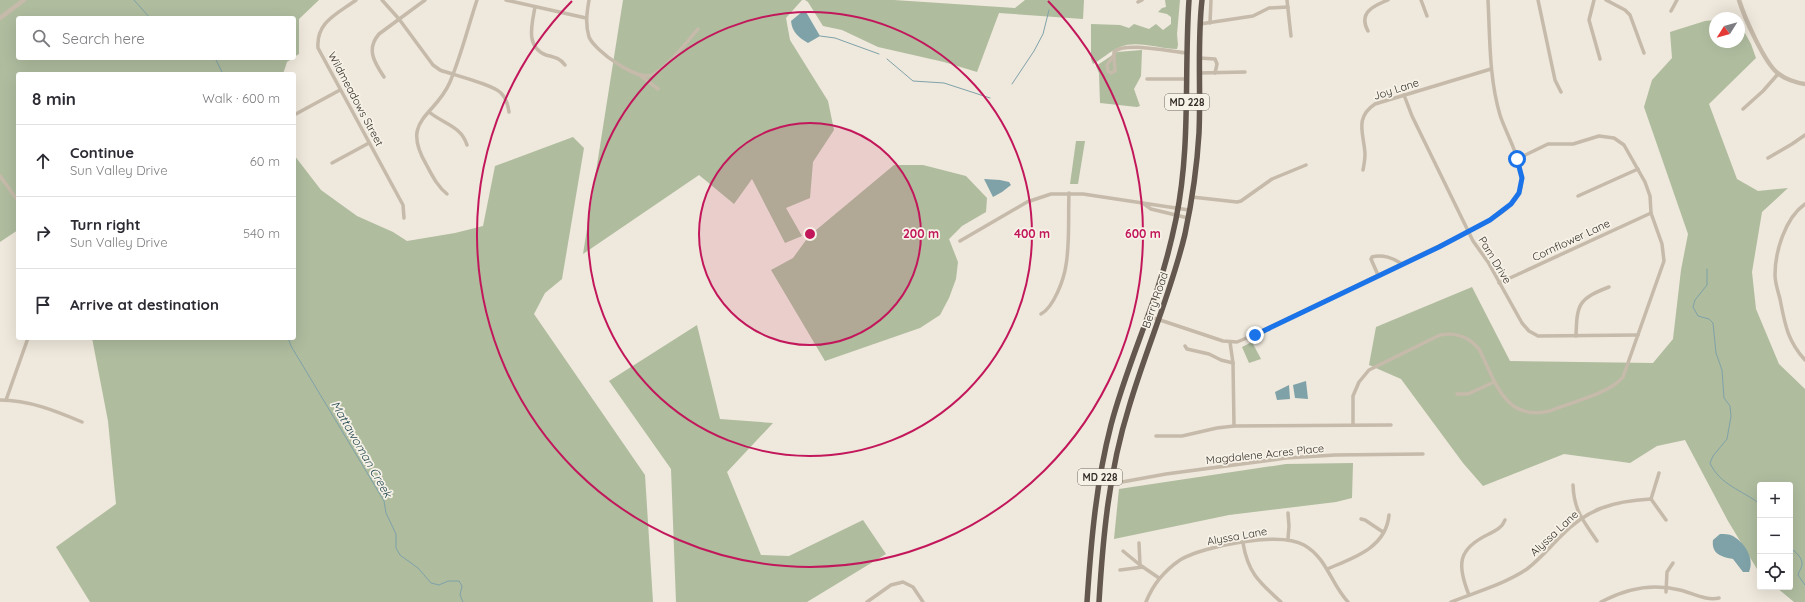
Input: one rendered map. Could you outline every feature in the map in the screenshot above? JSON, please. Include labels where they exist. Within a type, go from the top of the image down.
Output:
[{"type":"highway","name":"Berry Road","points":[[1087,602],[1092,537],[1102,465],[1121,392],[1148,316],[1166,258],[1177,212],[1187,133],[1187,53],[1189,0]]},
{"type":"highway","name":"Berry Road","points":[[1099,602],[1104,530],[1119,443],[1129,406],[1175,273],[1192,197],[1199,131],[1198,73],[1202,0]]},
{"type":"street","points":[[0,18],[24,0]]},
{"type":"street","name":"Wildmeadows Street","points":[[356,0],[322,26],[317,39],[318,48],[403,205],[404,218]]},
{"type":"street","points":[[382,0],[399,19],[433,65],[440,70],[492,88],[500,93],[507,102],[509,112]]},
{"type":"street","points":[[384,77],[374,63],[371,49],[372,44],[379,34],[425,0]]},
{"type":"street","points":[[447,194],[439,187],[421,156],[417,144],[416,134],[418,125],[450,82],[476,0]]},
{"type":"street","points":[[506,0],[535,8],[586,18]]},
{"type":"street","points":[[589,0],[586,18],[589,35],[596,47],[612,60],[639,74],[658,89]]},
{"type":"street","points":[[1210,22],[1211,0]]},
{"type":"street","points":[[1287,0],[1291,36]]},
{"type":"street","points":[[1368,31],[1365,21],[1368,11],[1375,5],[1388,0]]},
{"type":"street","points":[[1421,0],[1427,16]]},
{"type":"street","points":[[1148,316],[1230,342],[1237,342],[1469,232],[1504,210],[1515,199],[1521,187],[1522,178],[1517,159],[1500,113],[1491,69],[1488,0]]},
{"type":"street","points":[[1538,0],[1556,80],[1561,92]]},
{"type":"street","points":[[1594,0],[1589,20],[1600,59]]},
{"type":"street","points":[[1606,0],[1625,10],[1630,15],[1644,53]]},
{"type":"street","points":[[1671,11],[1677,0]]},
{"type":"street","points":[[1739,0],[1765,57],[1778,74],[1805,84]]},
{"type":"street","points":[[1200,24],[1253,16],[1269,8],[1288,7]]},
{"type":"street","points":[[535,8],[531,29],[531,37],[534,44],[542,53],[561,60],[565,65]]},
{"type":"street","points":[[639,74],[650,76],[662,69],[698,29]]},
{"type":"street","points":[[1114,55],[1114,52],[1117,49],[1129,47],[1187,53]]},
{"type":"street","points":[[1199,58],[1216,59],[1217,64],[1215,73]]},
{"type":"street","name":"Joy Lane","points":[[1363,170],[1365,154],[1362,124],[1364,115],[1368,109],[1375,104],[1491,69]]},
{"type":"street","points":[[1198,73],[1245,72]]},
{"type":"street","points":[[1743,109],[1763,91],[1778,74]]},
{"type":"street","points":[[1147,79],[1187,79]]},
{"type":"street","points":[[296,114],[340,90]]},
{"type":"street","name":"Pam Drive","points":[[1404,95],[1412,116],[1469,232],[1522,322],[1529,331],[1538,336],[1638,335]]},
{"type":"street","points":[[429,112],[437,119],[462,133],[467,145]]},
{"type":"street","points":[[1768,158],[1805,135]]},
{"type":"street","points":[[1353,424],[1354,396],[1359,382],[1369,370],[1440,335],[1449,333],[1464,336],[1474,343],[1479,349],[1494,382],[1503,396],[1513,406],[1527,412],[1541,413],[1609,389],[1620,382],[1624,377],[1634,352],[1638,335],[1664,261],[1662,244],[1651,213],[1650,196],[1645,182],[1624,145],[1619,141],[1604,136],[1573,144],[1548,144],[1517,159]]},
{"type":"street","points":[[332,162],[369,143]]},
{"type":"street","points":[[1192,197],[1236,202],[1241,201],[1272,179],[1306,165]]},
{"type":"street","points":[[1578,196],[1638,169]]},
{"type":"street","points":[[0,176],[16,198]]},
{"type":"street","points":[[1041,314],[1047,310],[1053,302],[1066,266],[1069,193]]},
{"type":"street","points":[[960,241],[1027,202],[1051,194],[1069,193],[1143,204],[1177,212],[1188,218]]},
{"type":"street","points":[[1805,204],[1800,207],[1789,223],[1777,252],[1775,276],[1787,334],[1796,350],[1805,359]]},
{"type":"street","points":[[1177,212],[1189,210]]},
{"type":"street","name":"Cornflower Lane","points":[[1499,283],[1651,213]]},
{"type":"street","points":[[1378,275],[1371,259],[1372,257],[1378,256],[1387,258],[1402,264]]},
{"type":"street","points":[[1576,336],[1576,314],[1579,306],[1593,293],[1609,287]]},
{"type":"street","points":[[6,400],[27,340]]},
{"type":"street","points":[[1230,342],[1233,363],[1234,426]]},
{"type":"street","points":[[1185,346],[1187,349],[1209,354],[1221,360],[1233,363]]},
{"type":"street","points":[[1457,394],[1468,394],[1494,382]]},
{"type":"street","points":[[0,400],[34,404],[82,422]]},
{"type":"street","points":[[1156,436],[1182,436],[1216,428],[1234,426],[1353,424],[1391,425]]},
{"type":"street","name":"Magdalene Acres Place","points":[[1111,484],[1166,474],[1286,458],[1335,455],[1422,454]]},
{"type":"street","points":[[1659,473],[1651,499],[1666,520]]},
{"type":"street","points":[[1573,485],[1574,500],[1582,517],[1597,541]]},
{"type":"street","name":"Alyssa Lane","points":[[1451,602],[1513,577],[1527,569],[1545,555],[1561,536],[1582,517],[1613,504],[1651,499]]},
{"type":"street","points":[[1288,513],[1288,539]]},
{"type":"street","points":[[1328,569],[1365,552],[1375,544],[1383,532],[1389,515]]},
{"type":"street","points":[[1361,519],[1383,532]]},
{"type":"street","points":[[1469,595],[1461,572],[1463,557],[1471,546],[1480,538],[1500,528],[1505,520]]},
{"type":"street","name":"Alyssa Lane","points":[[1146,602],[1151,590],[1159,578],[1174,565],[1191,555],[1221,547],[1265,539],[1288,539],[1300,543],[1312,551],[1328,569],[1334,584],[1348,602]]},
{"type":"street","points":[[1139,543],[1142,566]]},
{"type":"street","points":[[1243,543],[1246,560],[1250,570],[1281,602]]},
{"type":"street","points":[[1123,551],[1159,578]]},
{"type":"street","points":[[1666,590],[1667,572],[1673,563]]},
{"type":"street","points":[[1120,570],[1142,566]]},
{"type":"street","points":[[867,602],[874,600],[891,585],[903,582],[913,587],[923,602]]},
{"type":"street","points":[[1601,602],[1616,594],[1644,587],[1666,590],[1678,589],[1708,598],[1719,598]]},
{"type":"green space","points":[[0,0],[319,0],[299,19],[299,54],[296,56],[296,16],[16,16],[16,60],[290,60],[287,62],[284,72],[16,72],[16,231],[0,242]]},
{"type":"green space","points":[[623,0],[802,0],[786,18],[790,40],[828,101],[834,130],[813,162],[810,198],[786,208],[802,236],[785,243],[752,179],[734,204],[699,175],[583,254]]},
{"type":"green space","points":[[805,0],[894,0],[1015,8],[1025,0],[1084,0],[1083,19],[999,13],[977,72],[944,62],[878,47],[842,30],[823,26],[808,2]]},
{"type":"green space","points":[[1165,0],[1180,0],[1177,49],[1134,44],[1127,45],[1120,47],[1093,64],[1091,59],[1091,24],[1120,25],[1129,28],[1134,24],[1149,29],[1156,24],[1163,30],[1171,24],[1171,17],[1167,14],[1158,12],[1162,8],[1166,7]]},
{"type":"green space","points":[[1709,21],[1709,48],[1745,48],[1745,33],[1756,58],[1709,104],[1737,179],[1758,191],[1788,188],[1762,212],[1752,272],[1756,309],[1779,364],[1805,389],[1805,602],[1794,602],[1780,590],[1793,590],[1793,482],[1757,482],[1757,569],[1728,521],[1685,440],[1657,446],[1630,463],[1564,454],[1483,486],[1463,463],[1401,379],[1369,365],[1376,327],[1472,287],[1510,361],[1653,363],[1673,339],[1681,270],[1688,234],[1644,107],[1652,80],[1672,58],[1670,32]]},
{"type":"green space","points":[[1142,50],[1141,76],[1134,89],[1140,106],[1137,107],[1100,103],[1099,73],[1096,66],[1117,52]]},
{"type":"green space","points":[[573,137],[584,148],[562,279],[545,293],[534,314],[645,475],[653,602],[90,602],[56,547],[116,504],[108,421],[92,340],[296,340],[296,158],[321,190],[357,216],[393,232],[407,241],[455,233],[483,226],[495,166]]},
{"type":"green space","points":[[1076,141],[1085,141],[1078,184],[1070,184]]},
{"type":"green space","points":[[894,165],[923,165],[966,176],[987,198],[986,212],[962,226],[949,239],[958,262],[956,279],[949,298],[940,315],[920,328],[825,361],[771,270],[793,258],[809,236]]},
{"type":"green space","points":[[697,325],[720,419],[773,423],[727,472],[761,555],[789,556],[863,520],[886,554],[807,602],[676,602],[671,469],[609,381]]},
{"type":"green space","points":[[1252,342],[1261,359],[1249,363],[1242,347]]},
{"type":"green space","points":[[1353,463],[1352,498],[1336,502],[1229,515],[1114,539],[1119,489],[1286,464]]},
{"type":"water","points":[[803,11],[806,12],[820,36],[808,43],[796,34],[791,21]]},
{"type":"water","points":[[984,179],[1009,182],[1011,185],[993,197]]},
{"type":"water","points":[[1306,381],[1308,399],[1295,398],[1293,385]]},
{"type":"water","points":[[1289,385],[1290,399],[1277,400],[1275,392]]},
{"type":"water","points":[[1720,534],[1728,534],[1733,536],[1745,547],[1751,562],[1749,572],[1743,572],[1733,559],[1721,556],[1716,552],[1713,545],[1713,540]]},
{"type":"waterway","name":"Mattawoman Creek","points":[[134,0],[148,16]]},
{"type":"waterway","points":[[1012,84],[1034,51],[1043,34],[1049,10]]},
{"type":"waterway","points":[[820,36],[835,38],[879,54]]},
{"type":"waterway","points":[[887,59],[913,81],[944,83],[990,98]]},
{"type":"waterway","name":"Mattawoman Creek","points":[[216,60],[222,72]]},
{"type":"waterway","points":[[1707,269],[1707,285],[1695,300],[1693,307],[1698,316],[1709,319],[1713,323],[1716,353],[1722,370],[1724,398],[1730,406],[1731,416],[1727,439],[1713,456],[1710,463],[1714,471],[1725,482],[1757,502]]},
{"type":"waterway","name":"Mattawoman Creek","points":[[289,340],[384,501],[386,513],[396,534],[396,548],[400,555],[418,568],[431,583],[439,585],[448,581],[459,581],[462,586],[460,595],[463,602]]},
{"type":"waterway","points":[[1793,550],[1800,557],[1802,562],[1798,575],[1805,585]]},
{"type":"route","points":[[1255,335],[1439,247],[1490,220],[1511,204],[1519,193],[1522,178],[1517,159]]}]
